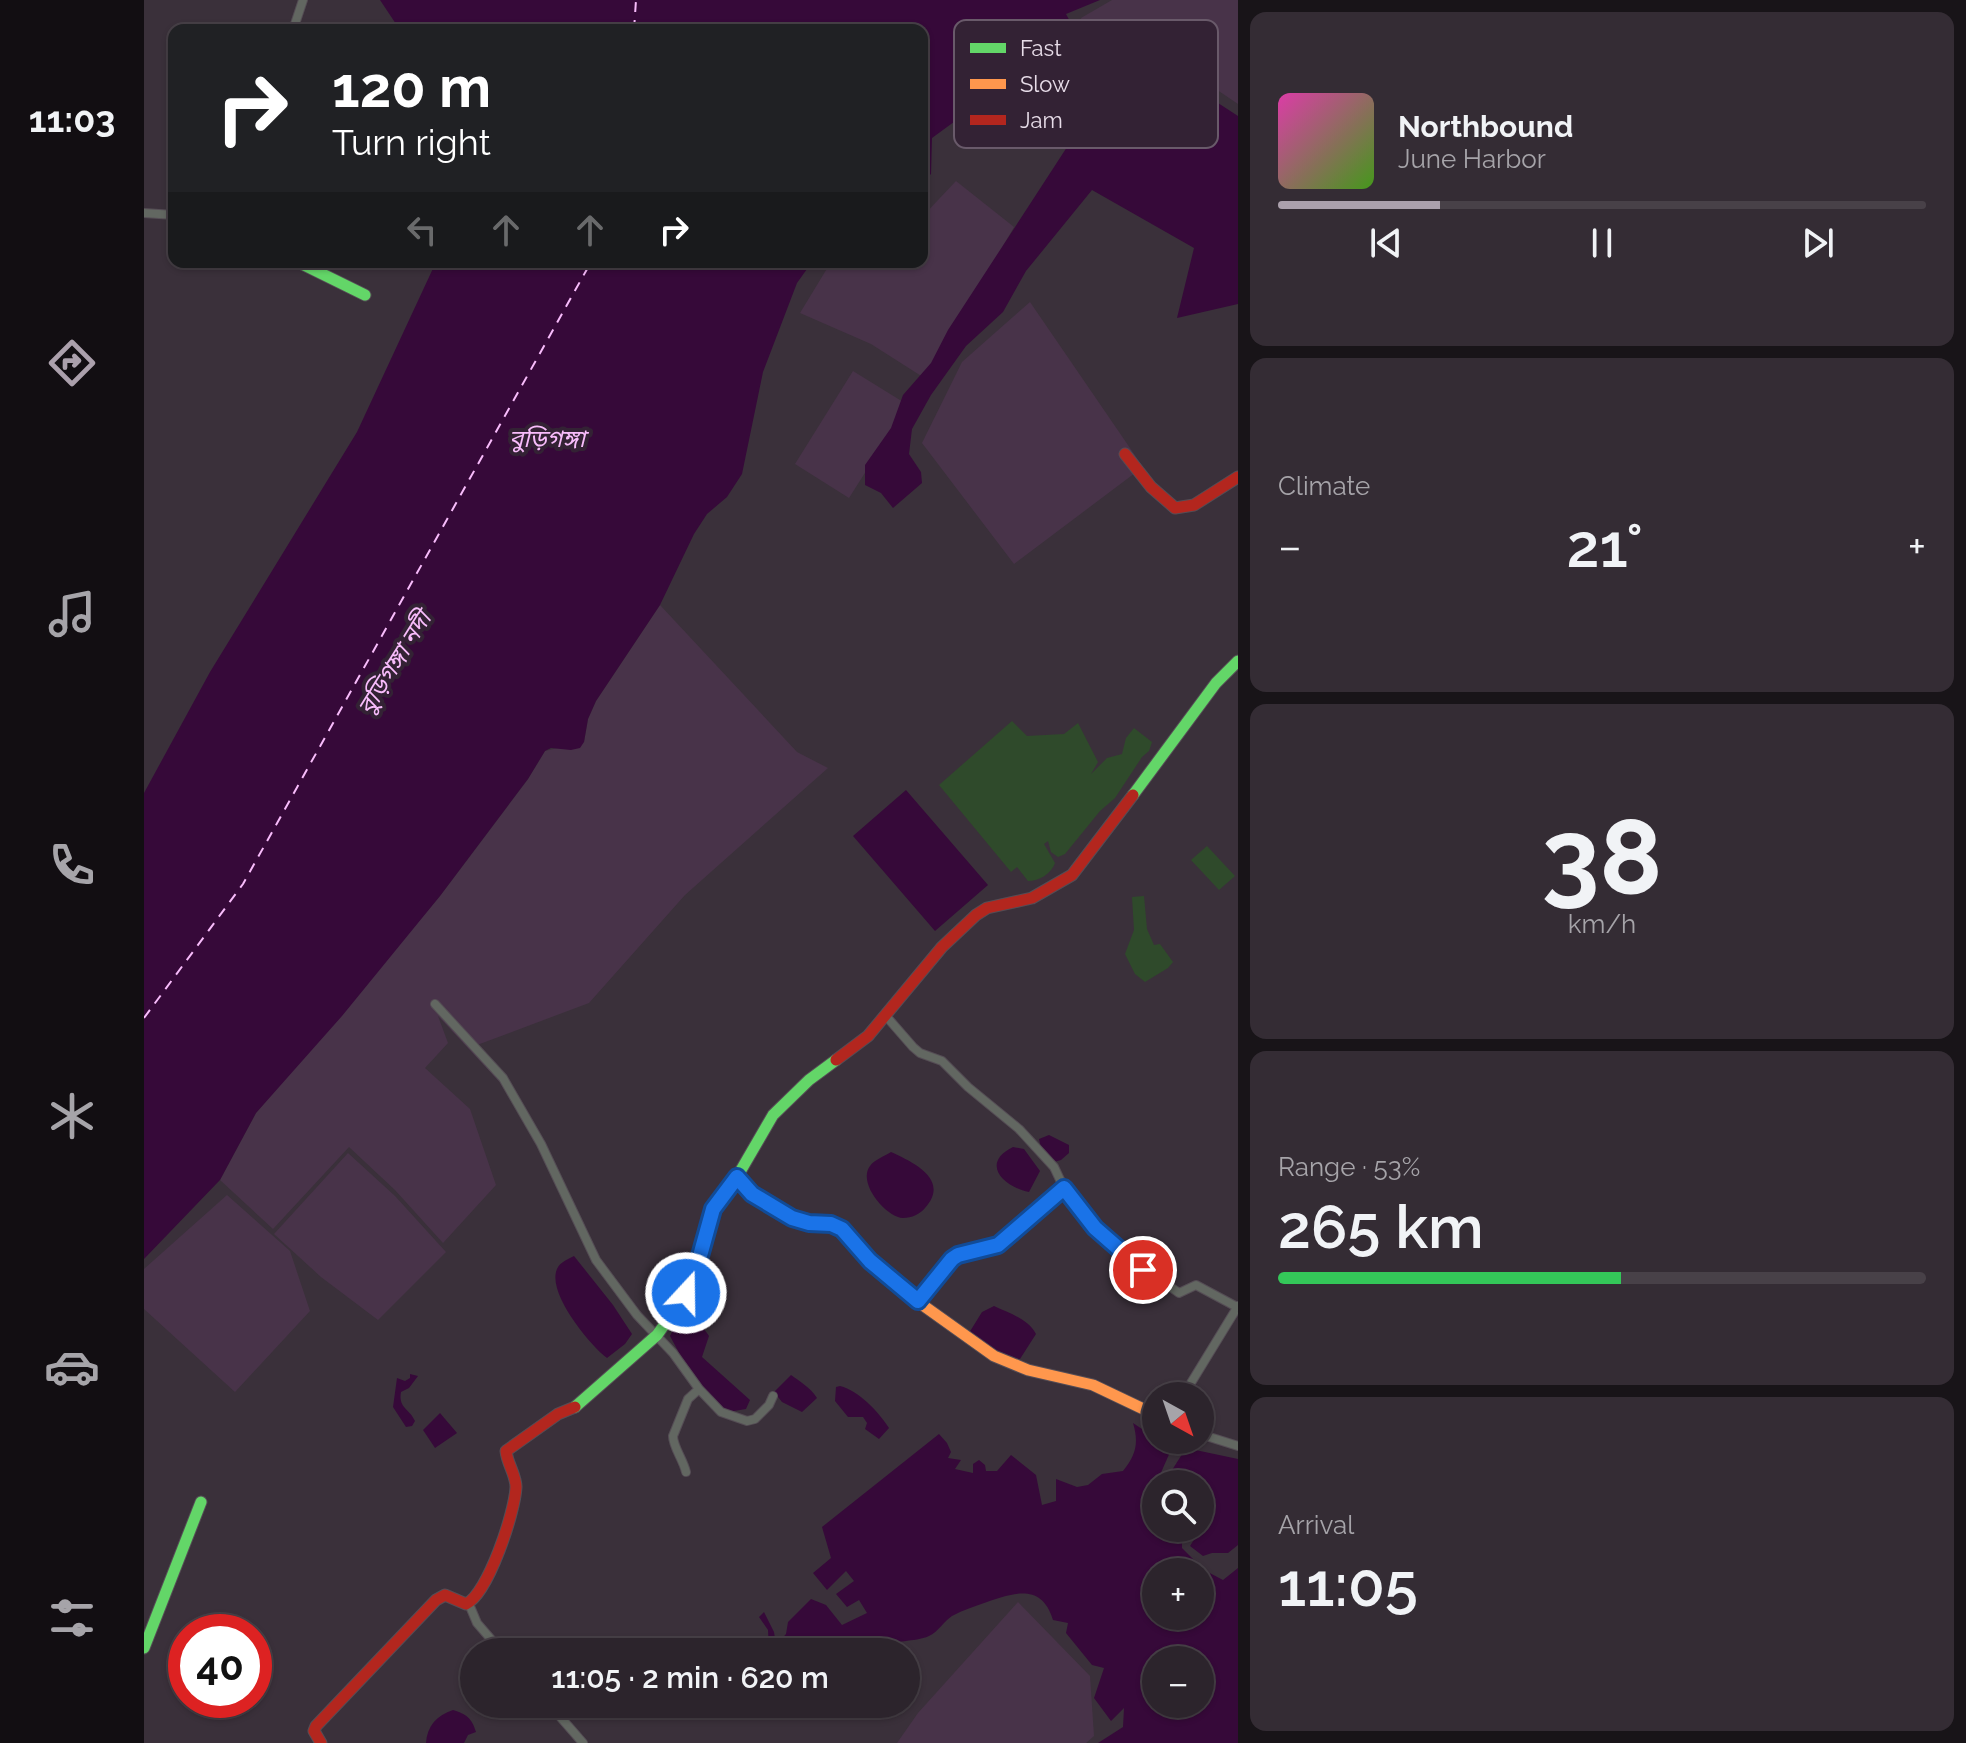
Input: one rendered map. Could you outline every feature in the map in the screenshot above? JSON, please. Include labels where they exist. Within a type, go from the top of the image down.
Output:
[{"type":"street","points":[[295,24],[303,0]]},
{"type":"street","points":[[144,213],[168,215]]},
{"type":"street","points":[[310,268],[365,295]]},
{"type":"street","points":[[1125,454],[1151,487],[1175,508],[1194,505],[1238,477]]},
{"type":"street","points":[[469,1604],[491,1572],[512,1505],[516,1486],[506,1451],[558,1414],[580,1404],[657,1335],[686,1293],[713,1209],[737,1177],[773,1115],[809,1080],[855,1046],[886,1016],[942,947],[976,915],[987,908],[1032,898],[1072,875],[1209,692],[1238,661]]},
{"type":"street","points":[[435,1004],[503,1078],[564,1190],[596,1260],[699,1389],[721,1412],[747,1421],[755,1419],[773,1396]]},
{"type":"street","points":[[886,1016],[920,1053],[942,1061],[1019,1129],[1054,1167],[1064,1188],[1095,1228],[1143,1270],[1179,1293],[1196,1285],[1238,1306],[1192,1382]]},
{"type":"street","points":[[737,1177],[752,1194],[792,1218],[831,1224],[842,1229],[870,1261],[918,1301],[994,1356],[1028,1370],[1093,1385],[1142,1408]]},
{"type":"street","points":[[918,1301],[952,1259],[998,1245],[1064,1188]]},
{"type":"street","points":[[686,1472],[673,1436],[688,1399],[699,1389]]},
{"type":"street","points":[[1214,1438],[1238,1446]]},
{"type":"street","points":[[144,1648],[201,1502]]},
{"type":"street","points":[[321,1743],[314,1731],[316,1726],[436,1600],[445,1595],[469,1604]]},
{"type":"street","points":[[469,1604],[477,1623],[490,1638]]},
{"type":"street","points":[[561,1718],[583,1743]]},
{"type":"shaded area","points":[[1112,0],[1238,0],[1238,104],[1218,90],[1218,20],[1081,18]]},
{"type":"shaded area","points":[[956,181],[1014,227],[926,379],[871,344],[800,313],[827,268],[928,268],[928,211]]},
{"type":"shaded area","points":[[1030,302],[1143,467],[1014,564],[922,443],[962,362]]},
{"type":"shaded area","points":[[853,371],[908,405],[849,498],[795,464]]},
{"type":"shaded area","points":[[660,605],[797,752],[828,768],[685,895],[589,1003],[477,1045],[506,1089],[438,1016],[448,1043],[425,1068],[470,1109],[496,1185],[443,1243],[395,1190],[349,1147],[273,1229],[220,1180],[256,1113],[440,896],[528,779],[545,751],[584,742],[588,719],[596,701]]},
{"type":"shaded area","points":[[348,1153],[395,1196],[446,1252],[378,1320],[321,1277],[274,1234]]},
{"type":"shaded area","points":[[227,1195],[290,1251],[310,1311],[235,1392],[144,1309],[144,1269]]},
{"type":"shaded area","points":[[1018,1602],[1090,1676],[1094,1736],[1086,1743],[897,1743],[914,1718],[920,1718],[920,1711]]},
{"type":"green space","points":[[1012,721],[1027,736],[1064,734],[1078,723],[1098,762],[1091,774],[1107,758],[1122,754],[1126,738],[1134,728],[1152,742],[1149,751],[1115,798],[1100,811],[1065,854],[1058,857],[1051,852],[1048,841],[1044,844],[1055,863],[1048,874],[1032,881],[1028,881],[1017,867],[1011,872],[939,785]]},
{"type":"green space","points":[[1207,846],[1235,876],[1219,890],[1191,860]]},
{"type":"green space","points":[[1144,896],[1147,929],[1154,945],[1160,944],[1173,962],[1145,982],[1135,974],[1125,954],[1134,930],[1132,897]]},
{"type":"water","points":[[380,0],[1100,0],[1066,14],[1069,20],[954,20],[954,122],[932,138],[931,174],[928,177],[928,24],[396,24]]},
{"type":"water","points":[[1218,103],[1238,116],[1238,304],[1177,318],[1194,248],[1092,190],[1026,271],[1003,312],[966,346],[931,395],[912,429],[909,454],[921,472],[922,483],[893,508],[881,493],[865,485],[865,465],[891,428],[903,395],[931,363],[948,330],[1066,148],[1218,148]]},
{"type":"water","name":"বুড়িগঙ্গা","points":[[433,268],[808,268],[797,283],[763,372],[742,474],[727,497],[707,514],[694,534],[660,605],[596,701],[580,748],[551,748],[545,751],[528,779],[440,896],[342,1016],[256,1113],[220,1180],[144,1259],[144,793],[210,672],[357,432]]},
{"type":"water","points":[[906,790],[988,885],[935,931],[853,836]]},
{"type":"water","points":[[1049,1135],[1069,1145],[1069,1153],[1051,1163],[1042,1152],[1039,1139]]},
{"type":"water","points":[[1013,1147],[1024,1149],[1040,1171],[1029,1192],[1011,1185],[999,1174],[998,1160]]},
{"type":"water","points":[[891,1152],[919,1167],[932,1181],[932,1198],[923,1210],[913,1216],[903,1218],[889,1212],[870,1190],[867,1173],[870,1166]]},
{"type":"water","points":[[574,1256],[632,1334],[607,1358],[581,1331],[559,1294],[557,1269]]},
{"type":"water","points":[[994,1306],[1023,1320],[1036,1334],[1020,1359],[999,1356],[969,1333],[982,1312]]},
{"type":"water","points":[[684,1321],[698,1325],[707,1333],[709,1336],[702,1357],[750,1400],[746,1409],[728,1412],[694,1378],[670,1336],[675,1326]]},
{"type":"water","points":[[410,1374],[418,1376],[409,1388],[401,1392],[401,1397],[415,1421],[412,1426],[406,1427],[393,1407],[397,1378],[405,1381]]},
{"type":"water","points":[[791,1375],[817,1398],[802,1412],[782,1402],[774,1392]]},
{"type":"water","points":[[840,1386],[861,1397],[885,1422],[889,1428],[879,1439],[865,1429],[867,1423],[863,1417],[848,1417],[835,1401],[836,1387]]},
{"type":"water","points":[[440,1413],[457,1433],[435,1448],[423,1430]]},
{"type":"water","points":[[1133,1423],[1142,1429],[1142,1454],[1169,1454],[1162,1470],[1142,1470],[1142,1542],[1182,1542],[1182,1548],[1192,1558],[1142,1558],[1142,1630],[1214,1630],[1214,1575],[1223,1580],[1238,1568],[1238,1743],[1098,1743],[1123,1727],[1124,1708],[1111,1721],[1094,1698],[1104,1668],[1092,1665],[1066,1633],[1068,1623],[1053,1620],[1042,1601],[1027,1594],[1008,1596],[965,1610],[952,1616],[929,1636],[920,1638],[782,1638],[788,1622],[811,1599],[826,1605],[842,1625],[867,1613],[859,1600],[847,1607],[836,1594],[854,1581],[846,1571],[827,1590],[813,1573],[831,1558],[822,1527],[939,1434],[951,1452],[948,1458],[961,1460],[955,1469],[973,1473],[973,1464],[979,1460],[986,1471],[997,1471],[1011,1455],[1036,1475],[1042,1505],[1056,1501],[1056,1479],[1077,1487],[1088,1485],[1102,1474],[1123,1471],[1131,1460],[1136,1443]]},
{"type":"water","points":[[1182,1454],[1214,1454],[1238,1459],[1238,1545],[1228,1553],[1203,1556],[1190,1546],[1192,1542],[1214,1542],[1214,1470],[1172,1470]]},
{"type":"water","points":[[764,1612],[775,1638],[768,1638],[768,1630],[759,1617]]},
{"type":"water","points":[[453,1710],[460,1712],[460,1718],[469,1718],[476,1732],[468,1735],[464,1743],[426,1743],[428,1731],[442,1715]]},
{"type":"ferry route","points":[[634,24],[636,0]]},
{"type":"ferry route","points":[[144,1018],[243,884],[588,268]]},
{"type":"traffic: fast","points":[[310,268],[365,295]]},
{"type":"traffic: fast","points":[[1133,795],[1216,683],[1238,661]]},
{"type":"traffic: fast","points":[[575,1407],[657,1335],[680,1303],[698,1263],[713,1209],[737,1177],[773,1115],[809,1080],[836,1060]]},
{"type":"traffic: fast","points":[[144,1648],[201,1502]]},
{"type":"traffic: slow","points":[[737,1177],[752,1194],[792,1218],[831,1224],[842,1229],[870,1261],[903,1291],[994,1356],[1028,1370],[1093,1385],[1142,1408]]},
{"type":"traffic: jam","points":[[1125,454],[1151,487],[1175,508],[1194,505],[1238,477]]},
{"type":"traffic: jam","points":[[836,1060],[868,1036],[942,947],[976,915],[987,908],[1032,898],[1072,875],[1133,795]]},
{"type":"traffic: jam","points":[[321,1743],[314,1731],[316,1726],[436,1600],[445,1595],[466,1604],[474,1597],[499,1551],[514,1499],[516,1482],[506,1451],[558,1414],[575,1407]]},
{"type":"route","points":[[686,1293],[713,1209],[737,1177],[752,1194],[792,1218],[831,1224],[842,1229],[870,1261],[918,1301],[952,1259],[1003,1242],[1064,1188],[1095,1228],[1143,1270]]},
{"type":"water label","name":"বুড়িগঙ্গা নদী","points":[[394,663]]}]
